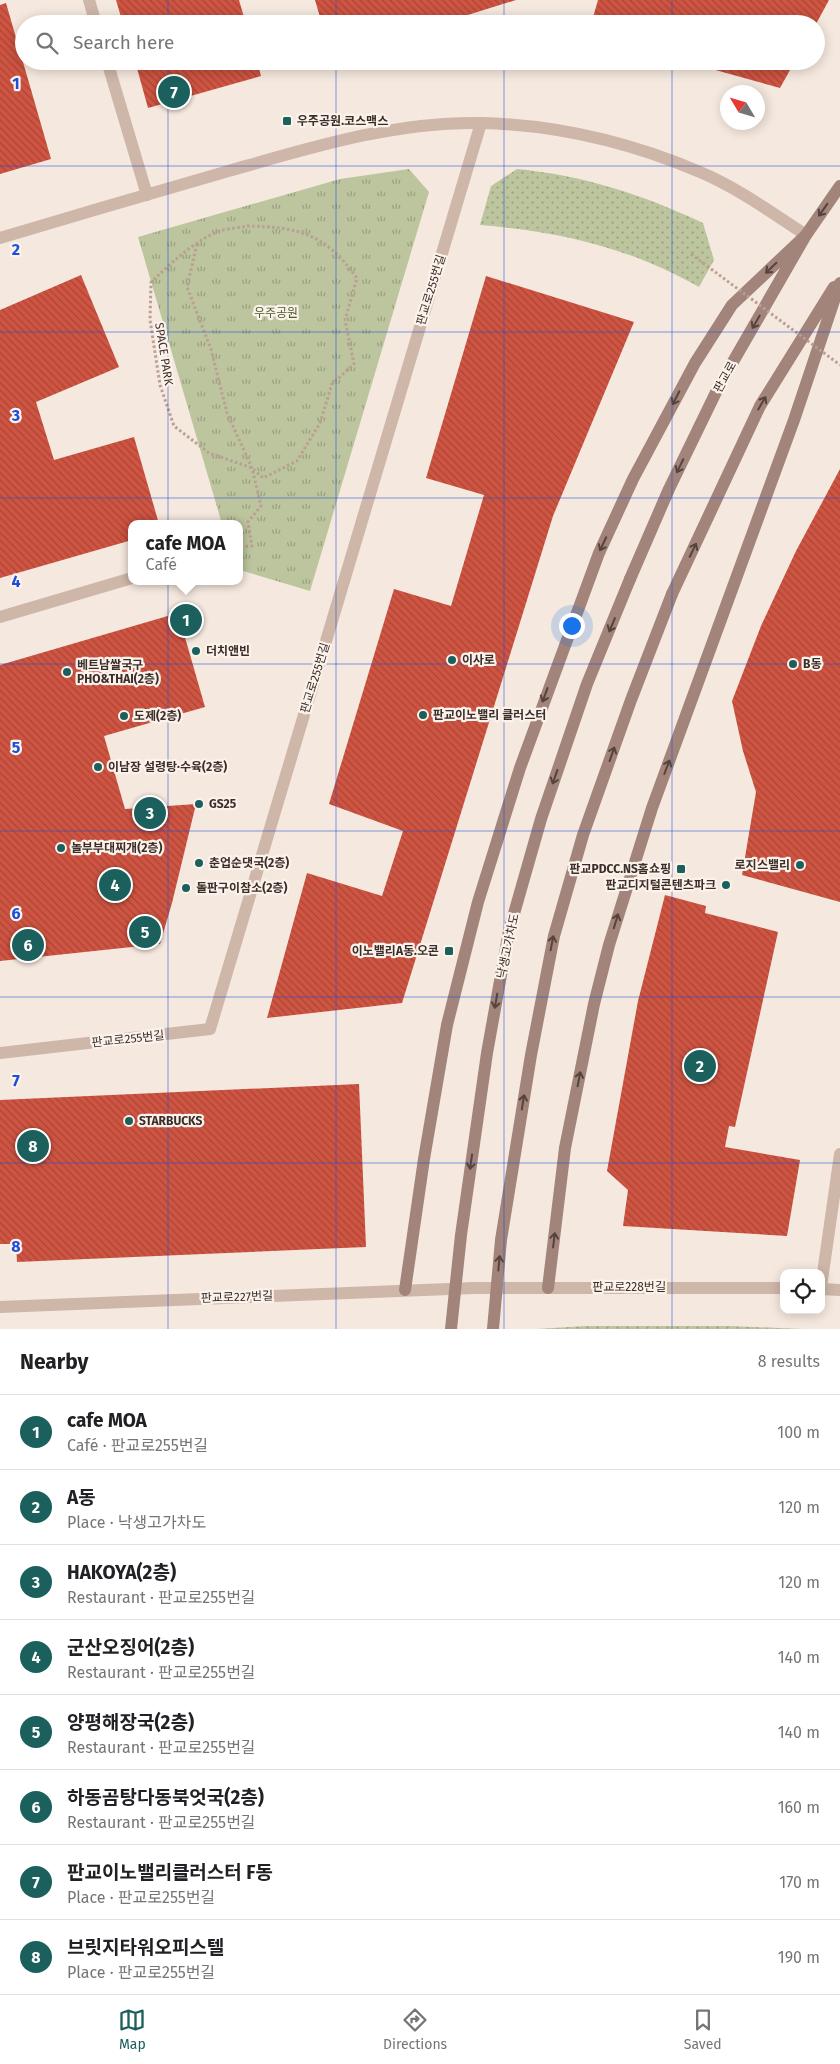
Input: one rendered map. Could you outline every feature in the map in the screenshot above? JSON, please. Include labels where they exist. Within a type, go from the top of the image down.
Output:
[{"type":"main road","name":"판교로","points":[[630,580],[669,489],[719,386],[806,234],[840,186]]},
{"type":"main road","points":[[405,1290],[424,1159],[447,1025],[478,902],[520,768],[599,553],[633,479],[694,363],[732,305],[806,234]]},
{"type":"main road","points":[[493,1329],[501,1240],[531,1055],[554,936],[583,836],[631,700],[672,594],[760,406],[840,276]]},
{"type":"main road","points":[[548,1288],[565,1148],[592,1013],[609,946],[652,808],[794,420],[840,283]]},
{"type":"main road","name":"낙생고가차도","points":[[451,1329],[461,1234],[487,1053],[510,931],[541,819],[584,693],[630,580]]},
{"type":"street","points":[[89,0],[93,15]]},
{"type":"street","points":[[110,70],[147,195]]},
{"type":"street","points":[[0,238],[291,153],[360,136],[406,128],[481,123],[569,132],[654,154],[702,173],[742,194],[806,234]]},
{"type":"street","name":"판교로255번길","points":[[0,1053],[210,1029],[481,123]]},
{"type":"street","points":[[0,617],[128,579]]},
{"type":"street","points":[[824,1269],[840,1154]]},
{"type":"street","name":"판교로227번길","points":[[0,1307],[474,1288]]},
{"type":"street","name":"판교로228번길","points":[[474,1288],[780,1288]]},
{"type":"street","points":[[825,1288],[840,1290]]},
{"type":"path","name":"SPACE PARK","points":[[247,226],[277,227],[315,237],[341,257],[357,278],[345,320],[354,364],[332,384],[320,423],[297,461],[263,478],[252,468],[208,453],[174,426],[160,386],[150,320],[151,282],[182,252],[197,244],[221,230],[247,226]]},
{"type":"path","points":[[197,244],[187,287],[211,349],[227,412],[252,468],[260,506],[248,522],[252,546],[243,548]]},
{"type":"path","points":[[691,254],[840,365]]},
{"type":"green space","name":"우주공원","points":[[409,169],[429,192],[310,591],[243,571],[243,520],[221,520],[138,237],[340,179]]},
{"type":"green space","points":[[517,169],[589,181],[635,195],[703,223],[714,260],[699,287],[647,262],[593,244],[538,232],[480,225],[491,186]]},
{"type":"green space","points":[[586,1326],[730,1326],[803,1329],[537,1329]]},
{"type":"building","points":[[116,0],[239,0],[243,15],[120,15]]},
{"type":"building","points":[[315,0],[516,0],[468,15],[319,15]]},
{"type":"building","points":[[598,0],[829,0],[821,15],[594,15]]},
{"type":"building","points":[[6,3],[15,34],[15,70],[25,70],[51,159],[0,174],[0,5]]},
{"type":"building","points":[[137,70],[259,70],[261,76],[148,108]]},
{"type":"building","points":[[715,70],[790,70],[780,88]]},
{"type":"building","points":[[81,275],[119,367],[36,402],[54,460],[134,437],[158,520],[128,520],[128,541],[0,578],[0,310]]},
{"type":"building","points":[[486,276],[634,322],[553,516],[402,1003],[267,1018],[307,873],[382,896],[403,831],[329,804],[394,589],[451,606],[484,495],[426,478]]},
{"type":"building","name":"B동","points":[[840,469],[840,902],[742,875],[756,792],[743,751],[732,701],[761,626],[796,551]]},
{"type":"building","points":[[178,613],[205,707],[104,736],[125,809],[196,804],[160,944],[0,961],[0,665]]},
{"type":"building","points":[[665,895],[706,906],[705,913],[778,932],[735,1127],[729,1126],[725,1147],[800,1160],[787,1236],[623,1226],[628,1190],[607,1171],[638,1001]]},
{"type":"building","points":[[359,1084],[366,1247],[17,1262],[16,1244],[0,1244],[0,1100]]},
{"type":"place","name":"판교이노밸리클러스터 F동","points":[[174,92]]},
{"type":"place","name":"우주공원.코스맥스","points":[[287,121]]},
{"type":"place","name":"cafe MOA","points":[[186,620]]},
{"type":"place","name":"더치앤빈","points":[[196,651]]},
{"type":"place","name":"이사로","points":[[452,660]]},
{"type":"place","name":"B동","points":[[793,664]]},
{"type":"place","name":"베트남쌀국구 PHO&THAI(2층)","points":[[67,672]]},
{"type":"place","name":"판교이노밸리 클러스터","points":[[423,715]]},
{"type":"place","name":"도제(2층)","points":[[124,716]]},
{"type":"place","name":"이남장 설령탕·수육(2층)","points":[[98,767]]},
{"type":"place","name":"GS25","points":[[199,804]]},
{"type":"place","name":"HAKOYA(2층)","points":[[150,813]]},
{"type":"place","name":"놀부부대찌개(2층)","points":[[61,848]]},
{"type":"place","name":"춘업순댓국(2층)","points":[[199,863]]},
{"type":"place","name":"로지스밸리","points":[[800,865]]},
{"type":"place","name":"판교PDCC.NS홈쇼핑","points":[[681,869]]},
{"type":"place","name":"군산오징어(2층)","points":[[115,885]]},
{"type":"place","name":"판교디지털콘텐츠파크","points":[[726,885]]},
{"type":"place","name":"돌판구이참소(2층)","points":[[186,888]]},
{"type":"place","name":"양평해장국(2층)","points":[[145,932]]},
{"type":"place","name":"하동곰탕다동북엇국(2층)","points":[[28,945]]},
{"type":"place","name":"이노밸리A동.오콘","points":[[449,951]]},
{"type":"place","name":"A동","points":[[700,1066]]},
{"type":"place","name":"STARBUCKS","points":[[129,1121]]},
{"type":"place","name":"브릿지타워오피스텔","points":[[33,1146]]}]
